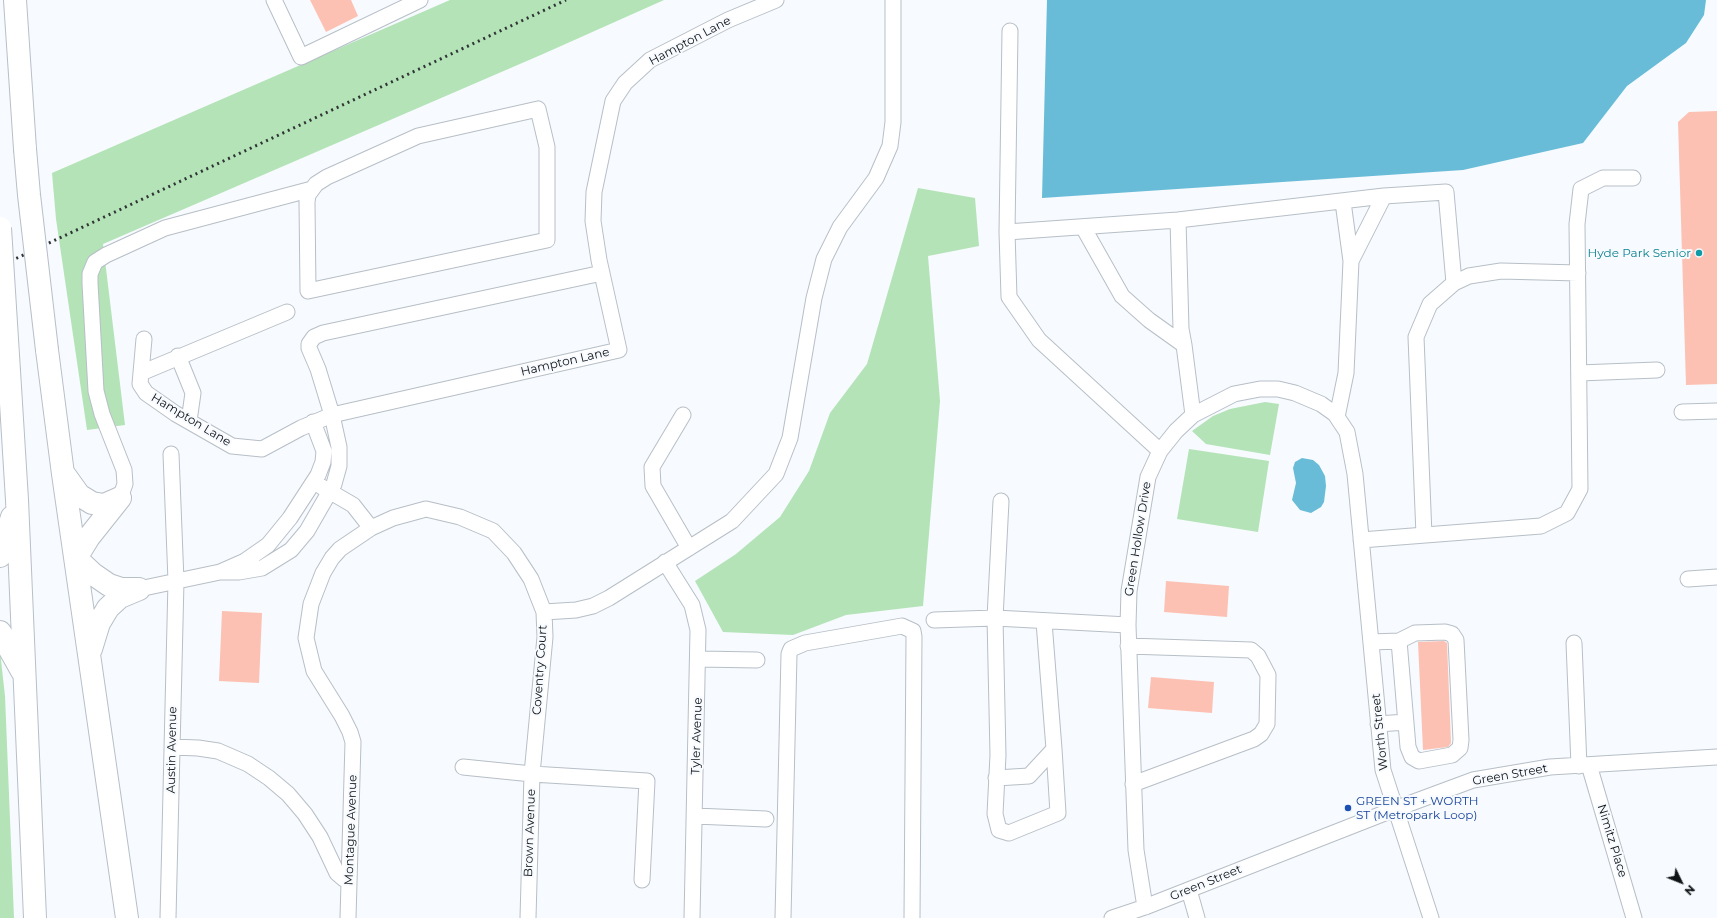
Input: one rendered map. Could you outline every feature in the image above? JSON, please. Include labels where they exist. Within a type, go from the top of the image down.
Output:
[{"type":"highway","points":[[15,0],[25,149],[32,224],[47,350],[63,474],[127,918]]},
{"type":"highway","points":[[16,25],[20,10],[26,0]]},
{"type":"highway","points":[[0,228],[17,500],[35,918]]},
{"type":"highway","points":[[63,474],[79,494],[92,503],[104,505],[120,498]]},
{"type":"highway","points":[[76,558],[89,537],[120,498]]},
{"type":"highway","points":[[0,556],[17,500]]},
{"type":"highway","points":[[76,558],[93,574],[109,585],[126,589],[139,589]]},
{"type":"highway","points":[[89,656],[98,623],[108,608],[120,597],[139,589]]},
{"type":"highway","points":[[0,632],[25,677]]},
{"type":"street","points":[[274,0],[301,57],[420,0]]},
{"type":"street","name":"Hampton Lane","points":[[144,340],[140,384],[146,393],[189,421],[232,446],[262,449],[313,422],[332,415],[619,350],[602,273],[593,221],[594,192],[613,101],[625,82],[650,60],[728,20],[776,0]]},
{"type":"street","points":[[544,612],[576,610],[593,606],[732,521],[776,474],[790,438],[814,298],[824,259],[840,227],[876,178],[890,146],[893,122],[893,0]]},
{"type":"street","points":[[1010,31],[1007,232],[1010,298],[1039,340],[1160,451]]},
{"type":"street","points":[[120,498],[125,489],[125,478],[102,414],[96,386],[90,282],[90,274],[95,262],[106,255],[165,228],[312,189],[327,177],[418,136],[538,109],[547,147],[547,240],[308,291],[307,202],[312,189]]},
{"type":"street","points":[[1343,202],[1351,261],[1346,373],[1337,417],[1347,432],[1355,474],[1361,540],[1541,526],[1566,513],[1580,489],[1577,224],[1581,189],[1603,178],[1633,178]]},
{"type":"street","points":[[1007,232],[1178,220],[1343,202],[1384,196],[1446,192],[1454,283]]},
{"type":"street","points":[[1351,261],[1384,196]]},
{"type":"street","points":[[1178,220],[1181,329],[1193,415]]},
{"type":"street","points":[[1083,227],[1122,296],[1149,320],[1184,345]]},
{"type":"street","points":[[1424,535],[1416,337],[1430,304],[1454,283],[1469,276],[1501,271],[1578,273]]},
{"type":"street","points":[[139,589],[220,572],[239,572],[262,568],[277,560],[297,544],[307,531],[331,492],[337,476],[339,455],[332,415],[318,369],[309,348],[311,340],[318,334],[602,273]]},
{"type":"street","points":[[141,373],[178,356],[287,312]]},
{"type":"street","points":[[178,356],[193,393],[189,421]]},
{"type":"street","points":[[1579,374],[1657,370]]},
{"type":"street","name":"Green Hollow Drive","points":[[1145,907],[1136,850],[1128,625],[1129,591],[1139,522],[1148,477],[1160,451],[1176,431],[1193,415],[1234,394],[1260,389],[1278,389],[1295,393],[1321,404],[1337,417]]},
{"type":"street","points":[[1682,412],[1717,411]]},
{"type":"street","points":[[683,415],[652,467],[653,486],[689,548]]},
{"type":"street","points":[[220,572],[253,556],[268,545],[281,530],[313,482],[321,469],[324,456],[322,444],[313,422]]},
{"type":"street","name":"Austin Avenue","points":[[168,918],[176,581],[171,454]]},
{"type":"street","points":[[313,482],[353,505],[370,528]]},
{"type":"street","points":[[1001,501],[995,618],[995,814],[999,830],[1009,833],[1058,813],[1044,622]]},
{"type":"street","name":"Coventry Court","points":[[353,742],[342,716],[314,671],[306,638],[311,604],[326,568],[340,549],[370,528],[393,518],[426,509],[460,517],[493,531],[514,553],[531,579],[544,612],[545,637],[534,748]]},
{"type":"street","points":[[281,530],[297,544]]},
{"type":"street","name":"Worth Street","points":[[1361,540],[1383,770],[1431,918]]},
{"type":"street","name":"Tyler Avenue","points":[[665,562],[685,593],[695,613],[698,630],[699,659],[692,918]]},
{"type":"street","points":[[1688,578],[1717,577]]},
{"type":"street","points":[[934,620],[995,618],[1044,622],[1128,625]]},
{"type":"street","points":[[783,918],[789,654],[791,649],[805,643],[902,626],[913,631],[914,637],[912,918]]},
{"type":"street","points":[[1371,642],[1400,641],[1415,633],[1445,632],[1452,634],[1456,640],[1461,740],[1460,748],[1452,755],[1419,761],[1412,758],[1408,747],[1400,641]]},
{"type":"street","name":"Nimitz Place","points":[[1574,643],[1584,765],[1634,918]]},
{"type":"street","points":[[1128,646],[1251,650],[1258,656],[1268,675],[1267,724],[1262,734],[1254,739],[1134,784]]},
{"type":"street","points":[[699,659],[758,660]]},
{"type":"street","points":[[1378,724],[1406,722]]},
{"type":"street","name":"Montague Avenue","points":[[348,918],[353,742]]},
{"type":"street","points":[[173,747],[203,748],[218,751],[248,764],[269,778],[288,794],[305,814],[320,837],[337,873],[344,879],[349,880]]},
{"type":"street","name":"Brown Avenue","points":[[528,918],[534,748]]},
{"type":"street","points":[[996,778],[1029,776],[1054,749]]},
{"type":"street","name":"Green Street","points":[[1112,918],[1189,890],[1395,808],[1473,780],[1550,767],[1717,757]]},
{"type":"street","points":[[462,767],[532,774],[647,781],[642,880]]},
{"type":"street","points":[[695,816],[766,819]]},
{"type":"street","points":[[1189,890],[1197,918]]},
{"type":"green space","points":[[450,0],[664,0],[543,54],[103,244],[125,425],[87,430],[56,219],[52,173]]},
{"type":"green space","points":[[918,188],[975,198],[979,246],[928,256],[940,401],[923,606],[846,615],[793,635],[723,632],[695,581],[736,554],[780,517],[809,471],[830,413],[867,364]]},
{"type":"green space","points":[[1265,402],[1279,404],[1270,455],[1206,444],[1192,431],[1213,416],[1230,409]]},
{"type":"green space","points":[[1189,449],[1269,461],[1258,532],[1177,519]]},
{"type":"green space","points":[[0,651],[5,696],[14,918],[0,918]]},
{"type":"water","points":[[1047,0],[1706,0],[1704,15],[1686,43],[1627,86],[1583,143],[1463,170],[1042,198]]},
{"type":"water","points":[[1302,458],[1313,460],[1319,465],[1325,476],[1326,486],[1324,502],[1321,507],[1311,513],[1300,510],[1292,500],[1296,483],[1293,468],[1295,462]]},
{"type":"building","points":[[310,0],[351,0],[358,16],[326,32]]},
{"type":"building","name":"Hyde Park Senior","points":[[1717,111],[1717,384],[1686,385],[1678,122],[1689,112]]},
{"type":"building","points":[[1166,581],[1229,586],[1227,617],[1164,612]]},
{"type":"building","points":[[222,611],[262,613],[259,683],[219,681]]},
{"type":"building","points":[[1444,641],[1447,643],[1451,743],[1448,747],[1423,750],[1418,642]]},
{"type":"building","points":[[1151,677],[1214,682],[1212,713],[1148,708]]},
{"type":"railway","points":[[0,266],[566,0]]},
{"type":"place","name":"Hyde Park Senior","points":[[1699,253]]},
{"type":"place","name":"GREEN ST + WORTH ST (Metropark Loop)","points":[[1348,808]]}]
